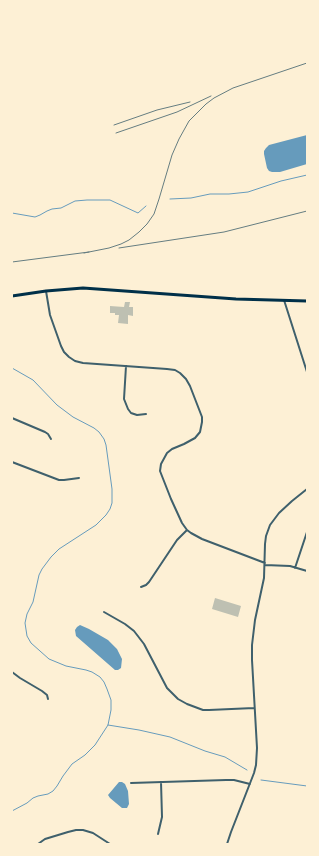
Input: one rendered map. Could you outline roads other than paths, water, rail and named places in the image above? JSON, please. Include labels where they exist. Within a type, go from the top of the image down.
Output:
[{"type":"main road","points":[[12,296],[76,288],[210,297],[307,301]]},
{"type":"street","points":[[46,291],[50,315],[64,352],[75,361],[82,363],[175,370],[186,379],[202,416],[200,432],[195,438],[167,453],[160,464],[160,471],[165,486],[187,530],[194,536],[265,564],[281,565],[307,571]]},
{"type":"street","points":[[284,300],[307,372]]},
{"type":"street","points":[[126,366],[124,399],[128,409],[137,415],[146,414]]},
{"type":"street","points":[[12,418],[45,432],[51,439]]},
{"type":"street","points":[[12,462],[59,480],[79,478]]},
{"type":"street","points":[[227,844],[254,773],[257,756],[252,645],[254,620],[263,583],[265,540],[270,525],[284,508],[307,489]]},
{"type":"street","points":[[141,587],[149,582],[177,540],[187,530]]},
{"type":"street","points":[[295,568],[307,532]]},
{"type":"street","points":[[104,612],[134,631],[144,644],[167,688],[178,699],[203,710],[254,708]]},
{"type":"street","points":[[12,672],[41,690],[47,695],[48,699]]},
{"type":"street","points":[[131,784],[234,780],[250,784]]},
{"type":"street","points":[[158,834],[162,817],[161,782]]},
{"type":"street","points":[[38,844],[45,839],[76,830],[83,830],[93,833],[110,844]]},
{"type":"water","points":[[307,135],[307,164],[280,172],[269,171],[267,168],[264,151],[269,145]]},
{"type":"water","points":[[80,625],[108,640],[117,649],[122,659],[121,668],[115,670],[76,636],[75,630]]},
{"type":"water","points":[[119,782],[125,784],[128,791],[129,804],[127,808],[122,808],[108,795]]},
{"type":"waterway","points":[[170,199],[191,198],[210,194],[248,192],[281,181],[307,175]]},
{"type":"waterway","points":[[12,213],[35,217],[52,209],[61,208],[75,201],[87,200],[110,200],[138,213],[146,206]]},
{"type":"waterway","points":[[12,368],[33,380],[57,405],[73,417],[99,432],[106,445],[112,489],[112,503],[106,515],[96,525],[59,549],[42,569],[39,575],[33,602],[27,614],[25,623],[27,636],[31,643],[49,659],[66,666],[92,672],[100,677],[104,682],[111,700],[108,725],[95,745],[85,755],[72,764],[53,791],[33,798],[12,811]]},
{"type":"waterway","points":[[108,725],[170,737],[225,757],[247,770]]},
{"type":"waterway","points":[[261,780],[307,786]]},
{"type":"railway","points":[[84,253],[121,244],[129,240],[147,224],[154,214],[172,155],[179,139],[189,121],[206,104],[233,88],[307,63]]},
{"type":"railway","points":[[116,133],[177,112],[211,96]]},
{"type":"railway","points":[[114,125],[157,110],[190,102]]},
{"type":"railway","points":[[119,248],[224,232],[307,211]]},
{"type":"railway","points":[[12,262],[89,252]]}]
